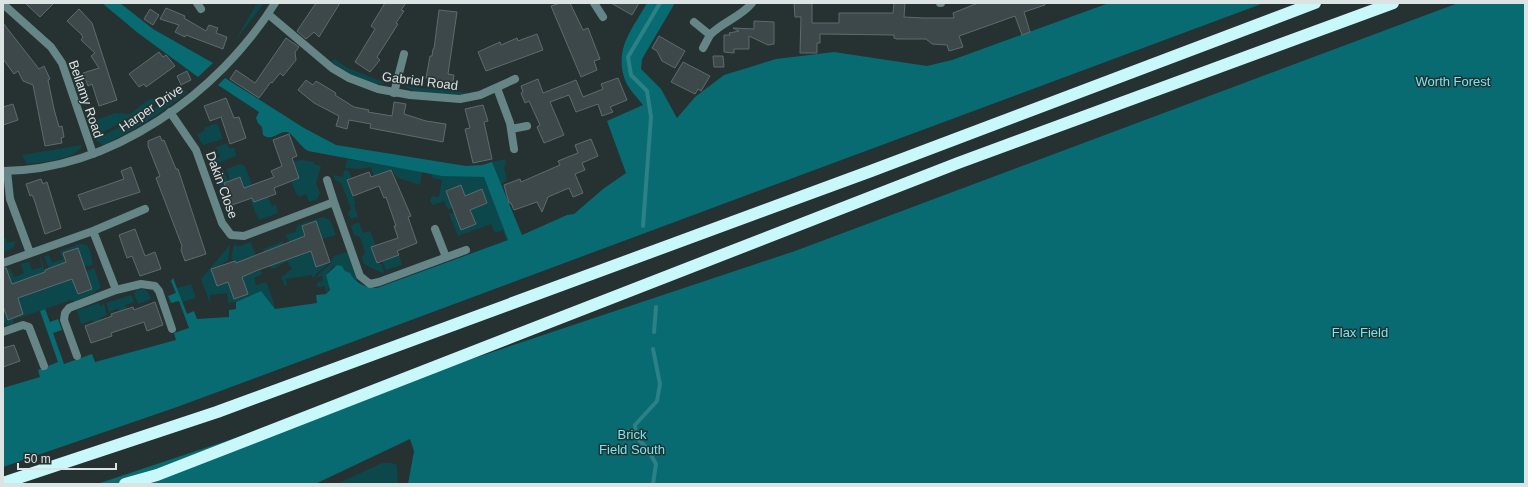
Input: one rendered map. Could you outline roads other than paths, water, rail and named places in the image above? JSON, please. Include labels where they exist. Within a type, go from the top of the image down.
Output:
[{"type":"highway","points":[[3,483],[224,410],[871,171],[1315,3]]},
{"type":"highway","points":[[125,484],[157,475],[958,163],[1393,3]]},
{"type":"street","name":"Harper Drive","points":[[5,171],[56,165],[93,154],[127,140],[170,112],[201,88],[228,62],[276,3]]},
{"type":"street","points":[[594,3],[602,17]]},
{"type":"street","points":[[703,48],[710,35],[722,24],[746,9],[752,3]]},
{"type":"street","name":"Bellamy Road","points":[[3,4],[51,47],[62,63],[93,154]]},
{"type":"street","name":"Gabriel Road","points":[[268,14],[341,73],[362,84],[394,93],[452,100],[468,98],[497,88],[516,79]]},
{"type":"street","points":[[694,22],[710,35]]},
{"type":"street","points":[[394,93],[404,54]]},
{"type":"street","points":[[497,88],[512,129],[514,149]]},
{"type":"street","name":"Dakin Close","points":[[170,112],[196,150],[222,223],[231,235],[244,236],[334,202]]},
{"type":"street","points":[[512,129],[527,126]]},
{"type":"street","points":[[5,171],[10,199],[30,254]]},
{"type":"street","points":[[327,180],[360,276],[366,282],[370,284],[379,282],[466,250]]},
{"type":"street","points":[[3,263],[93,231],[145,209]]},
{"type":"street","points":[[435,229],[446,257]]},
{"type":"street","points":[[93,231],[116,290]]},
{"type":"street","points":[[77,356],[64,320],[65,313],[69,308],[116,290],[141,284],[155,286],[159,291],[172,329]]},
{"type":"street","points":[[3,332],[22,325],[29,327],[44,366]]},
{"type":"waterway","points":[[643,226],[651,117],[647,91],[631,75],[628,57],[660,3]]},
{"type":"waterway","points":[[654,332],[656,307]]},
{"type":"waterway","points":[[653,349],[660,384],[657,401],[635,425],[636,437],[647,448],[656,464],[653,484]]},
{"type":"park label","name":"Worth Forest","points":[[1453,81]]},
{"type":"park label","name":"Flax Field","points":[[1360,332]]},
{"type":"park label","name":"Brick Field South","points":[[632,442]]}]
